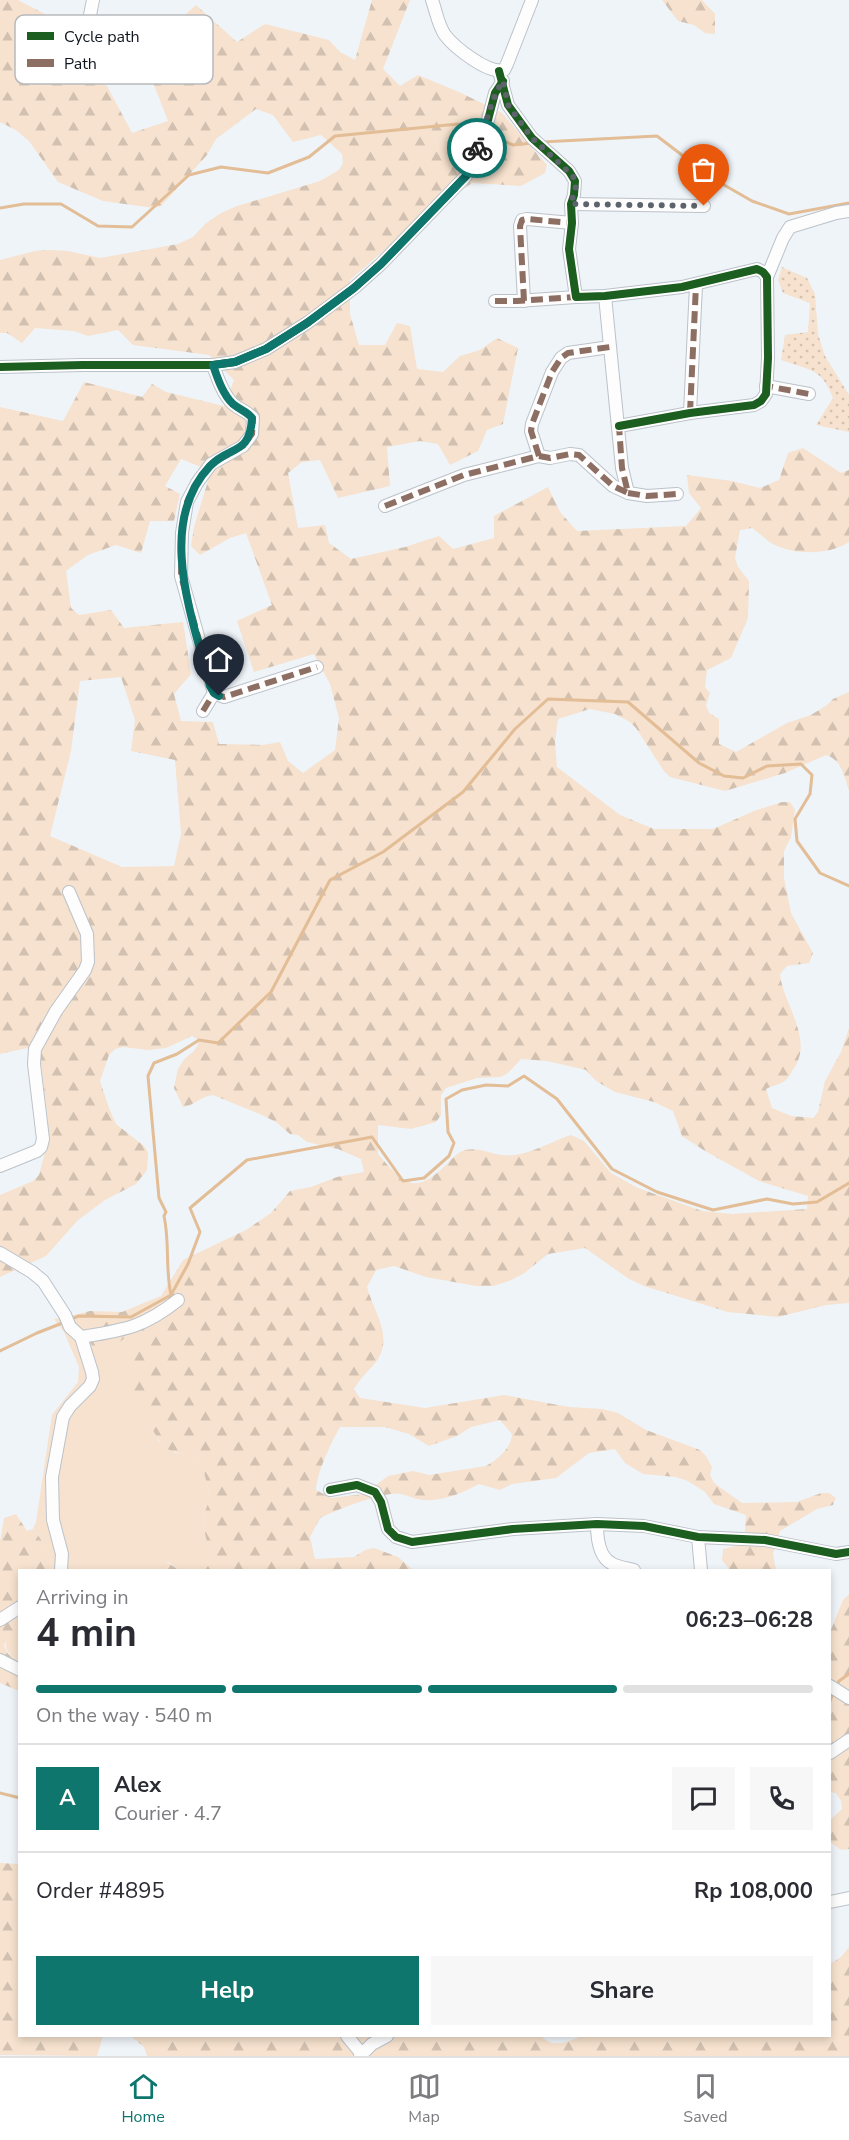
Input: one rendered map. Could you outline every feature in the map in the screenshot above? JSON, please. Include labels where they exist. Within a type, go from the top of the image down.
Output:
[{"type":"street","points":[[90,15],[93,0]]},
{"type":"street","points":[[432,0],[446,36],[465,54],[501,76],[508,105],[532,138],[573,176],[576,186],[571,204],[572,223],[568,249],[576,297]]},
{"type":"street","points":[[0,367],[94,364],[213,365],[235,362],[266,349],[307,323],[354,288],[381,264],[466,176],[488,120],[501,76],[532,0]]},
{"type":"street","points":[[571,204],[704,206]]},
{"type":"street","points":[[619,426],[690,413],[754,405],[761,401],[766,394],[767,277],[790,227],[849,211]]},
{"type":"street","points":[[524,301],[520,226],[522,220],[572,223]]},
{"type":"street","points":[[495,301],[605,296],[696,285],[757,269],[767,277]]},
{"type":"street","points":[[690,413],[696,285]]},
{"type":"street","points":[[605,296],[622,468],[628,493]]},
{"type":"street","points":[[539,456],[531,431],[532,424],[555,364],[568,353],[610,347]]},
{"type":"street","points":[[203,711],[214,693],[182,576],[182,533],[187,502],[211,464],[243,446],[252,434],[252,418],[232,403],[218,381],[213,365]]},
{"type":"street","points":[[766,386],[809,394]]},
{"type":"street","points":[[385,506],[464,475],[539,456],[550,458],[570,454],[579,455],[613,486],[628,493],[647,496],[677,494]]},
{"type":"street","points":[[214,693],[224,697],[317,667]]},
{"type":"street","points":[[0,1166],[37,1151],[41,1147],[43,1139],[34,1064],[35,1049],[56,1011],[85,970],[88,962],[87,934],[69,892]]},
{"type":"street","points":[[0,1253],[43,1281],[70,1327],[81,1337],[90,1363],[93,1379],[90,1386],[70,1406],[63,1418],[52,1477],[53,1520],[62,1554],[61,1569]]},
{"type":"street","points":[[81,1337],[137,1326],[157,1316],[178,1300]]},
{"type":"street","points":[[330,1490],[357,1485],[375,1491],[381,1502],[388,1529],[396,1537],[412,1542],[513,1529],[597,1524],[644,1526],[698,1537],[765,1539],[836,1554],[849,1552]]},
{"type":"street","points":[[597,1524],[597,1542],[606,1560],[630,1569]]},
{"type":"street","points":[[698,1537],[701,1569]]},
{"type":"street","points":[[0,1620],[18,1608]]},
{"type":"street","points":[[0,1660],[18,1669]]},
{"type":"street","points":[[831,1687],[845,1695]]},
{"type":"street","points":[[831,1752],[849,1740]]},
{"type":"street","points":[[831,1902],[849,1898]]},
{"type":"street","points":[[348,2037],[361,2055],[372,2044],[385,2037]]},
{"type":"green space","points":[[0,0],[18,0],[47,15],[15,15],[15,84],[103,84],[107,86],[132,133],[168,121],[154,84],[213,84],[213,20],[237,42],[265,24],[329,40],[340,52],[355,60],[372,0],[410,0],[383,69],[400,86],[418,75],[502,113],[547,165],[545,173],[521,186],[472,183],[411,227],[350,280],[350,314],[359,345],[385,345],[397,323],[410,326],[417,369],[443,372],[460,356],[480,350],[497,338],[518,348],[503,424],[487,430],[478,451],[450,465],[438,444],[420,441],[387,447],[390,486],[338,498],[320,460],[302,462],[288,473],[298,528],[325,525],[329,543],[351,559],[405,547],[439,536],[453,549],[494,538],[494,516],[548,487],[560,512],[577,531],[686,526],[701,508],[689,493],[687,475],[732,481],[760,488],[779,480],[788,453],[803,448],[841,473],[849,470],[849,542],[823,551],[792,551],[775,545],[752,528],[740,530],[735,558],[738,567],[749,581],[748,618],[731,658],[707,670],[705,687],[710,693],[706,705],[709,713],[719,719],[719,744],[736,752],[787,723],[811,715],[833,699],[849,692],[849,791],[839,765],[826,755],[785,773],[725,791],[670,777],[630,722],[615,714],[590,709],[558,719],[555,742],[557,767],[620,815],[654,829],[713,829],[754,811],[782,802],[790,802],[795,810],[791,837],[784,851],[784,878],[791,913],[813,953],[809,963],[787,966],[780,974],[782,986],[800,1035],[801,1048],[787,1079],[766,1089],[772,1108],[791,1116],[813,1118],[818,1112],[825,1081],[841,1052],[849,1028],[849,1303],[826,1305],[778,1317],[728,1312],[644,1286],[629,1279],[585,1248],[548,1254],[523,1274],[493,1286],[476,1286],[426,1277],[394,1266],[376,1270],[367,1287],[381,1325],[383,1344],[381,1354],[354,1389],[360,1398],[425,1408],[504,1395],[569,1407],[602,1409],[618,1413],[646,1430],[700,1450],[712,1467],[710,1475],[714,1483],[742,1503],[797,1502],[821,1493],[829,1493],[836,1498],[833,1505],[817,1509],[780,1531],[773,1554],[776,1569],[729,1569],[722,1560],[723,1549],[744,1544],[746,1515],[714,1504],[705,1492],[688,1481],[676,1477],[643,1474],[625,1463],[615,1449],[589,1453],[556,1478],[512,1484],[500,1490],[479,1484],[441,1499],[425,1500],[397,1494],[372,1498],[320,1518],[310,1537],[315,1559],[354,1557],[365,1550],[374,1548],[398,1557],[412,1569],[206,1569],[210,1563],[210,1555],[202,1521],[210,1497],[204,1472],[193,1458],[164,1448],[139,1404],[130,1380],[136,1337],[126,1337],[111,1349],[95,1351],[80,1324],[78,1314],[90,1311],[122,1312],[161,1296],[183,1260],[246,1230],[271,1213],[290,1191],[311,1187],[337,1177],[364,1172],[361,1159],[338,1149],[307,1142],[298,1135],[290,1134],[276,1122],[262,1115],[213,1095],[183,1107],[174,1088],[179,1066],[198,1044],[199,1040],[192,1036],[166,1048],[149,1050],[123,1047],[115,1049],[109,1055],[100,1081],[116,1124],[144,1146],[148,1153],[147,1170],[136,1184],[105,1200],[77,1221],[46,1256],[0,1277],[0,1195],[33,1181],[39,1175],[45,1152],[48,1120],[41,1063],[27,1048],[0,1054],[0,407],[63,421],[84,382],[142,397],[152,384],[166,392],[224,406],[234,380],[209,355],[133,345],[118,330],[88,336],[74,331],[35,328],[22,343],[7,333],[0,333],[0,260],[35,251],[51,250],[100,258],[178,244],[193,237],[205,224],[221,213],[320,181],[339,170],[343,163],[342,154],[321,135],[293,142],[273,115],[256,109],[216,139],[207,155],[161,206],[154,208],[103,201],[58,182],[29,141],[16,130],[0,122]],"holes":[[[181,459],[211,471],[194,527],[191,546],[200,555],[230,538],[246,533],[272,605],[237,621],[254,672],[314,654],[330,684],[339,718],[335,750],[303,773],[288,761],[280,742],[263,745],[219,744],[213,722],[181,721],[174,694],[191,674],[183,622],[124,628],[111,610],[79,615],[71,608],[66,571],[88,555],[116,545],[141,553],[150,521],[174,521],[180,494],[165,486]],[[121,677],[135,720],[131,751],[175,760],[181,834],[174,866],[122,867],[50,836],[71,751],[80,681]],[[521,1059],[547,1061],[586,1070],[596,1081],[615,1092],[654,1102],[673,1111],[682,1136],[759,1181],[808,1196],[807,1209],[732,1214],[702,1211],[638,1188],[611,1173],[584,1141],[571,1135],[519,1154],[501,1155],[479,1150],[465,1150],[436,1174],[418,1183],[410,1183],[403,1179],[378,1154],[378,1125],[411,1129],[436,1122],[441,1115],[441,1095],[446,1088],[477,1078],[501,1077]],[[500,1420],[512,1434],[511,1439],[503,1453],[486,1466],[429,1475],[413,1471],[388,1476],[364,1494],[331,1498],[316,1490],[322,1466],[340,1427],[385,1427],[409,1434],[429,1446],[457,1436],[471,1427]]]},
{"type":"green space","points":[[662,0],[702,0],[715,14],[715,34],[705,33],[694,25],[678,21]]},
{"type":"green space","points":[[196,5],[207,15],[185,15]]},
{"type":"green space","points":[[782,267],[807,278],[815,294],[818,334],[825,356],[849,395],[849,432],[816,425],[833,398],[829,388],[819,375],[781,360],[785,335],[808,332],[810,303],[783,293],[778,280]]},
{"type":"green space","points":[[78,1314],[80,1324],[111,1349],[126,1337],[137,1337],[137,1349],[130,1378],[151,1426],[159,1442],[175,1453],[193,1458],[204,1472],[210,1497],[202,1521],[210,1555],[210,1563],[206,1569],[178,1569],[168,1562],[151,1560],[153,1569],[53,1569],[46,1548],[33,1529],[36,1522],[52,1415],[78,1382],[79,1367],[64,1332],[54,1319]]},
{"type":"green space","points":[[16,1514],[27,1531],[33,1529],[48,1554],[53,1569],[18,1569],[18,1627],[4,1646],[8,1654],[18,1659],[18,1691],[0,1683],[0,1542],[4,1518]]},
{"type":"green space","points":[[160,1558],[177,1569],[153,1569],[150,1560]]},
{"type":"green space","points":[[849,1594],[849,1849],[841,1850],[831,1843],[831,1819],[842,1809],[841,1801],[836,1793],[831,1792],[831,1630],[843,1600]]},
{"type":"green space","points":[[18,1627],[18,1659],[6,1649],[10,1636]]},
{"type":"green space","points":[[0,1863],[18,1864],[18,2037],[103,2037],[97,2056],[0,2055]]},
{"type":"green space","points":[[849,1947],[849,2056],[147,2056],[144,2047],[132,2037],[542,2037],[556,2043],[579,2037],[831,2037],[831,1963],[841,1957]]},
{"type":"waterway","points":[[0,208],[24,204],[61,204],[98,226],[132,227],[189,175],[221,167],[268,173],[309,157],[335,136],[458,124],[480,132]]},
{"type":"waterway","points":[[487,134],[513,145],[532,143]]},
{"type":"waterway","points":[[542,142],[657,136],[712,178],[752,201],[789,214],[849,203]]},
{"type":"waterway","points":[[171,1295],[164,1216],[166,1212],[159,1198],[148,1076],[154,1063],[177,1054],[199,1040],[218,1043],[271,992],[330,880],[383,852],[463,792],[515,729],[548,699],[628,702],[699,763],[724,776],[743,778],[767,766],[801,764],[812,775],[810,794],[795,819],[797,841],[820,873],[849,886]]},
{"type":"waterway","points":[[71,1319],[79,1316],[131,1317],[171,1295],[188,1264],[200,1232],[190,1208],[247,1160],[372,1137],[403,1181],[424,1178],[449,1156],[454,1143],[448,1132],[446,1099],[462,1090],[486,1085],[508,1086],[524,1076],[557,1099],[612,1169],[657,1192],[713,1210],[767,1199],[793,1204],[817,1202],[849,1183]]},
{"type":"waterway","points":[[0,1351],[65,1322]]},
{"type":"waterway","points":[[836,1687],[839,1681],[849,1674]]},
{"type":"waterway","points":[[831,1698],[833,1693]]},
{"type":"waterway","points":[[0,1793],[18,1798]]},
{"type":"marked path","points":[[524,301],[520,226],[522,220],[572,223]]},
{"type":"marked path","points":[[690,413],[696,285]]},
{"type":"marked path","points":[[495,301],[576,297]]},
{"type":"marked path","points":[[539,456],[531,431],[532,424],[552,372],[561,358],[568,353],[610,347]]},
{"type":"marked path","points":[[203,711],[214,693],[181,576],[182,533],[187,502],[211,464],[243,446],[252,434],[253,418],[229,400],[213,365],[210,365]]},
{"type":"marked path","points":[[766,391],[766,386],[809,394]]},
{"type":"marked path","points":[[385,506],[464,475],[539,456],[550,458],[570,454],[579,455],[613,486],[628,493],[622,468],[619,426],[623,425]]},
{"type":"marked path","points":[[628,493],[647,496],[677,494]]},
{"type":"marked path","points":[[214,693],[224,697],[317,667]]},
{"type":"cycle path","points":[[499,71],[508,105],[532,138],[569,171],[575,181],[571,204],[572,223],[569,249],[576,297],[682,287],[757,269],[767,277],[768,358],[766,394],[761,401],[754,405],[690,413],[619,426]]},
{"type":"cycle path","points":[[0,367],[213,365],[235,362],[266,349],[307,323],[354,288],[381,264],[466,176],[488,120],[495,93],[503,81]]},
{"type":"cycle path","points":[[330,1490],[357,1485],[375,1492],[381,1502],[388,1529],[396,1537],[412,1542],[513,1529],[597,1524],[644,1526],[698,1537],[765,1540],[836,1554],[849,1552]]},
{"type":"way so far","points":[[477,148],[495,93],[503,81],[508,105],[532,138],[573,176],[576,186],[571,204],[704,206]]},
{"type":"route","points":[[219,696],[210,686],[182,576],[182,533],[187,502],[197,483],[211,464],[243,446],[252,434],[252,418],[232,403],[218,381],[213,365],[235,362],[266,349],[307,323],[354,288],[381,264],[466,176],[477,148]]}]
